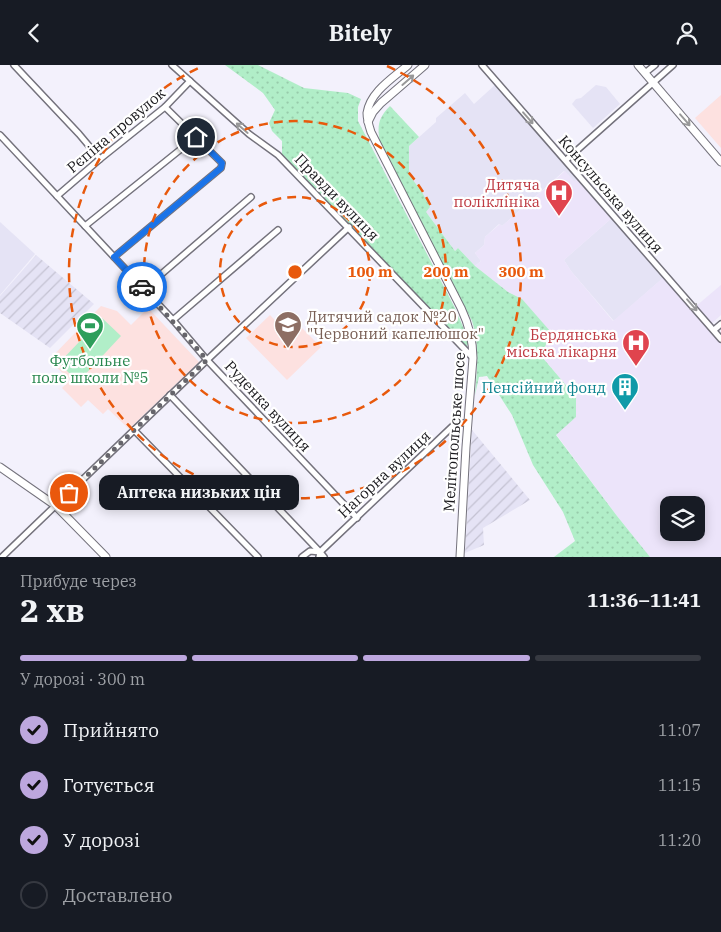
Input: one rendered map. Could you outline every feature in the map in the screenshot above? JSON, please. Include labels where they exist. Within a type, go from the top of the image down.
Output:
[{"type":"main road","points":[[368,123],[369,105],[375,94],[408,65]]},
{"type":"main road","points":[[368,123],[373,112],[381,103],[425,65]]},
{"type":"main road","points":[[638,65],[721,161]]},
{"type":"main road","name":"Мелітопольське шосе","points":[[368,123],[462,308],[473,344],[474,358],[460,557]]},
{"type":"main road","points":[[0,467],[56,506],[106,557]]},
{"type":"street","points":[[14,65],[100,159]]},
{"type":"street","name":"Правди вулиця","points":[[172,65],[248,134],[281,157],[474,358]]},
{"type":"street","name":"Консульська вулиця","points":[[482,65],[721,339]]},
{"type":"street","points":[[645,73],[655,65]]},
{"type":"street","points":[[566,160],[673,65]]},
{"type":"street","name":"Рєпіна провулок","points":[[57,196],[165,107],[190,81]]},
{"type":"street","points":[[114,257],[221,168],[222,163],[165,107]]},
{"type":"street","name":"Руденка вулиця","points":[[0,135],[173,320],[207,360],[357,517]]},
{"type":"street","points":[[85,226],[196,137]]},
{"type":"street","points":[[144,289],[251,197]]},
{"type":"street","points":[[2,557],[170,395],[349,227]]},
{"type":"street","points":[[173,320],[278,230]]},
{"type":"street","points":[[714,330],[721,324]]},
{"type":"street","points":[[170,395],[321,555]]},
{"type":"street","name":"Нагорна вулиця","points":[[302,557],[310,551],[321,555],[357,517],[456,423],[468,423]]},
{"type":"street","points":[[134,431],[258,557]]},
{"type":"shaded area","points":[[496,84],[578,178],[574,182],[564,171],[502,226],[499,224],[485,237],[484,245],[475,253],[481,261],[475,266],[458,248],[455,251],[426,212],[430,207],[422,192],[409,176],[409,146],[436,122],[436,118],[465,93],[474,104]]},
{"type":"shaded area","points":[[596,85],[606,87],[620,104],[593,128],[572,104]]},
{"type":"shaded area","points":[[721,95],[721,148],[695,118]]},
{"type":"shaded area","name":"Бердянська міська лікарня","points":[[565,171],[574,181],[578,178],[613,217],[564,260],[613,321],[664,277],[721,342],[721,557],[650,557],[556,434],[576,417],[576,397],[542,357],[522,299],[508,292],[475,266],[481,261],[475,253],[484,245],[485,237],[500,224],[502,226]]},
{"type":"shaded area","points":[[613,217],[664,277],[614,321],[571,271],[564,260]]},
{"type":"shaded area","points":[[0,222],[35,254],[0,295]]},
{"type":"shaded area","points":[[36,255],[94,304],[50,348],[0,313],[0,296]]},
{"type":"shaded area","points":[[721,285],[721,315],[711,324],[695,307]]},
{"type":"shaded area","points":[[101,306],[117,311],[131,325],[148,308],[199,362],[129,429],[108,409],[103,414],[88,400],[81,407],[62,388],[70,380],[49,360]]},
{"type":"shaded area","name":"Дитячий садок №20 \"Червоний капелюшок\"","points":[[270,315],[289,335],[299,325],[321,347],[287,380],[246,338]]},
{"type":"shaded area","points":[[472,430],[530,500],[483,528],[484,545],[465,553]]},
{"type":"green space","points":[[225,65],[258,65],[304,88],[348,93],[361,99],[358,107],[358,121],[455,308],[464,329],[467,347],[282,155],[282,141],[272,131],[269,123],[275,110],[263,93]]},
{"type":"green space","points":[[390,106],[419,137],[409,146],[409,175],[422,192],[430,207],[426,212],[455,251],[458,248],[475,266],[508,292],[522,299],[550,331],[542,357],[576,397],[576,417],[556,435],[650,557],[554,557],[575,541],[563,512],[533,465],[512,415],[487,376],[479,377],[475,395],[477,349],[472,321],[380,143],[379,123],[383,114]]},
{"type":"green space","name":"Футбольне поле школи №5","points":[[102,318],[121,336],[78,382],[59,363]]},
{"type":"way so far","points":[[69,493],[207,360],[142,287]]},
{"type":"place","name":"Дитяча поліклініка","points":[[559,217]]},
{"type":"place","name":"Дитячий садок №20 \"Червоний капелюшок\"","points":[[288,349]]},
{"type":"place","name":"Футбольне поле школи №5","points":[[90,350]]},
{"type":"place","name":"Бердянська міська лікарня","points":[[636,367]]},
{"type":"place","name":"Пенсійний фонд","points":[[625,411]]},
{"type":"place","name":"Аптека низьких цін","points":[[69,493]]},
{"type":"route","points":[[142,287],[114,257],[221,168],[222,163],[196,137]]}]
